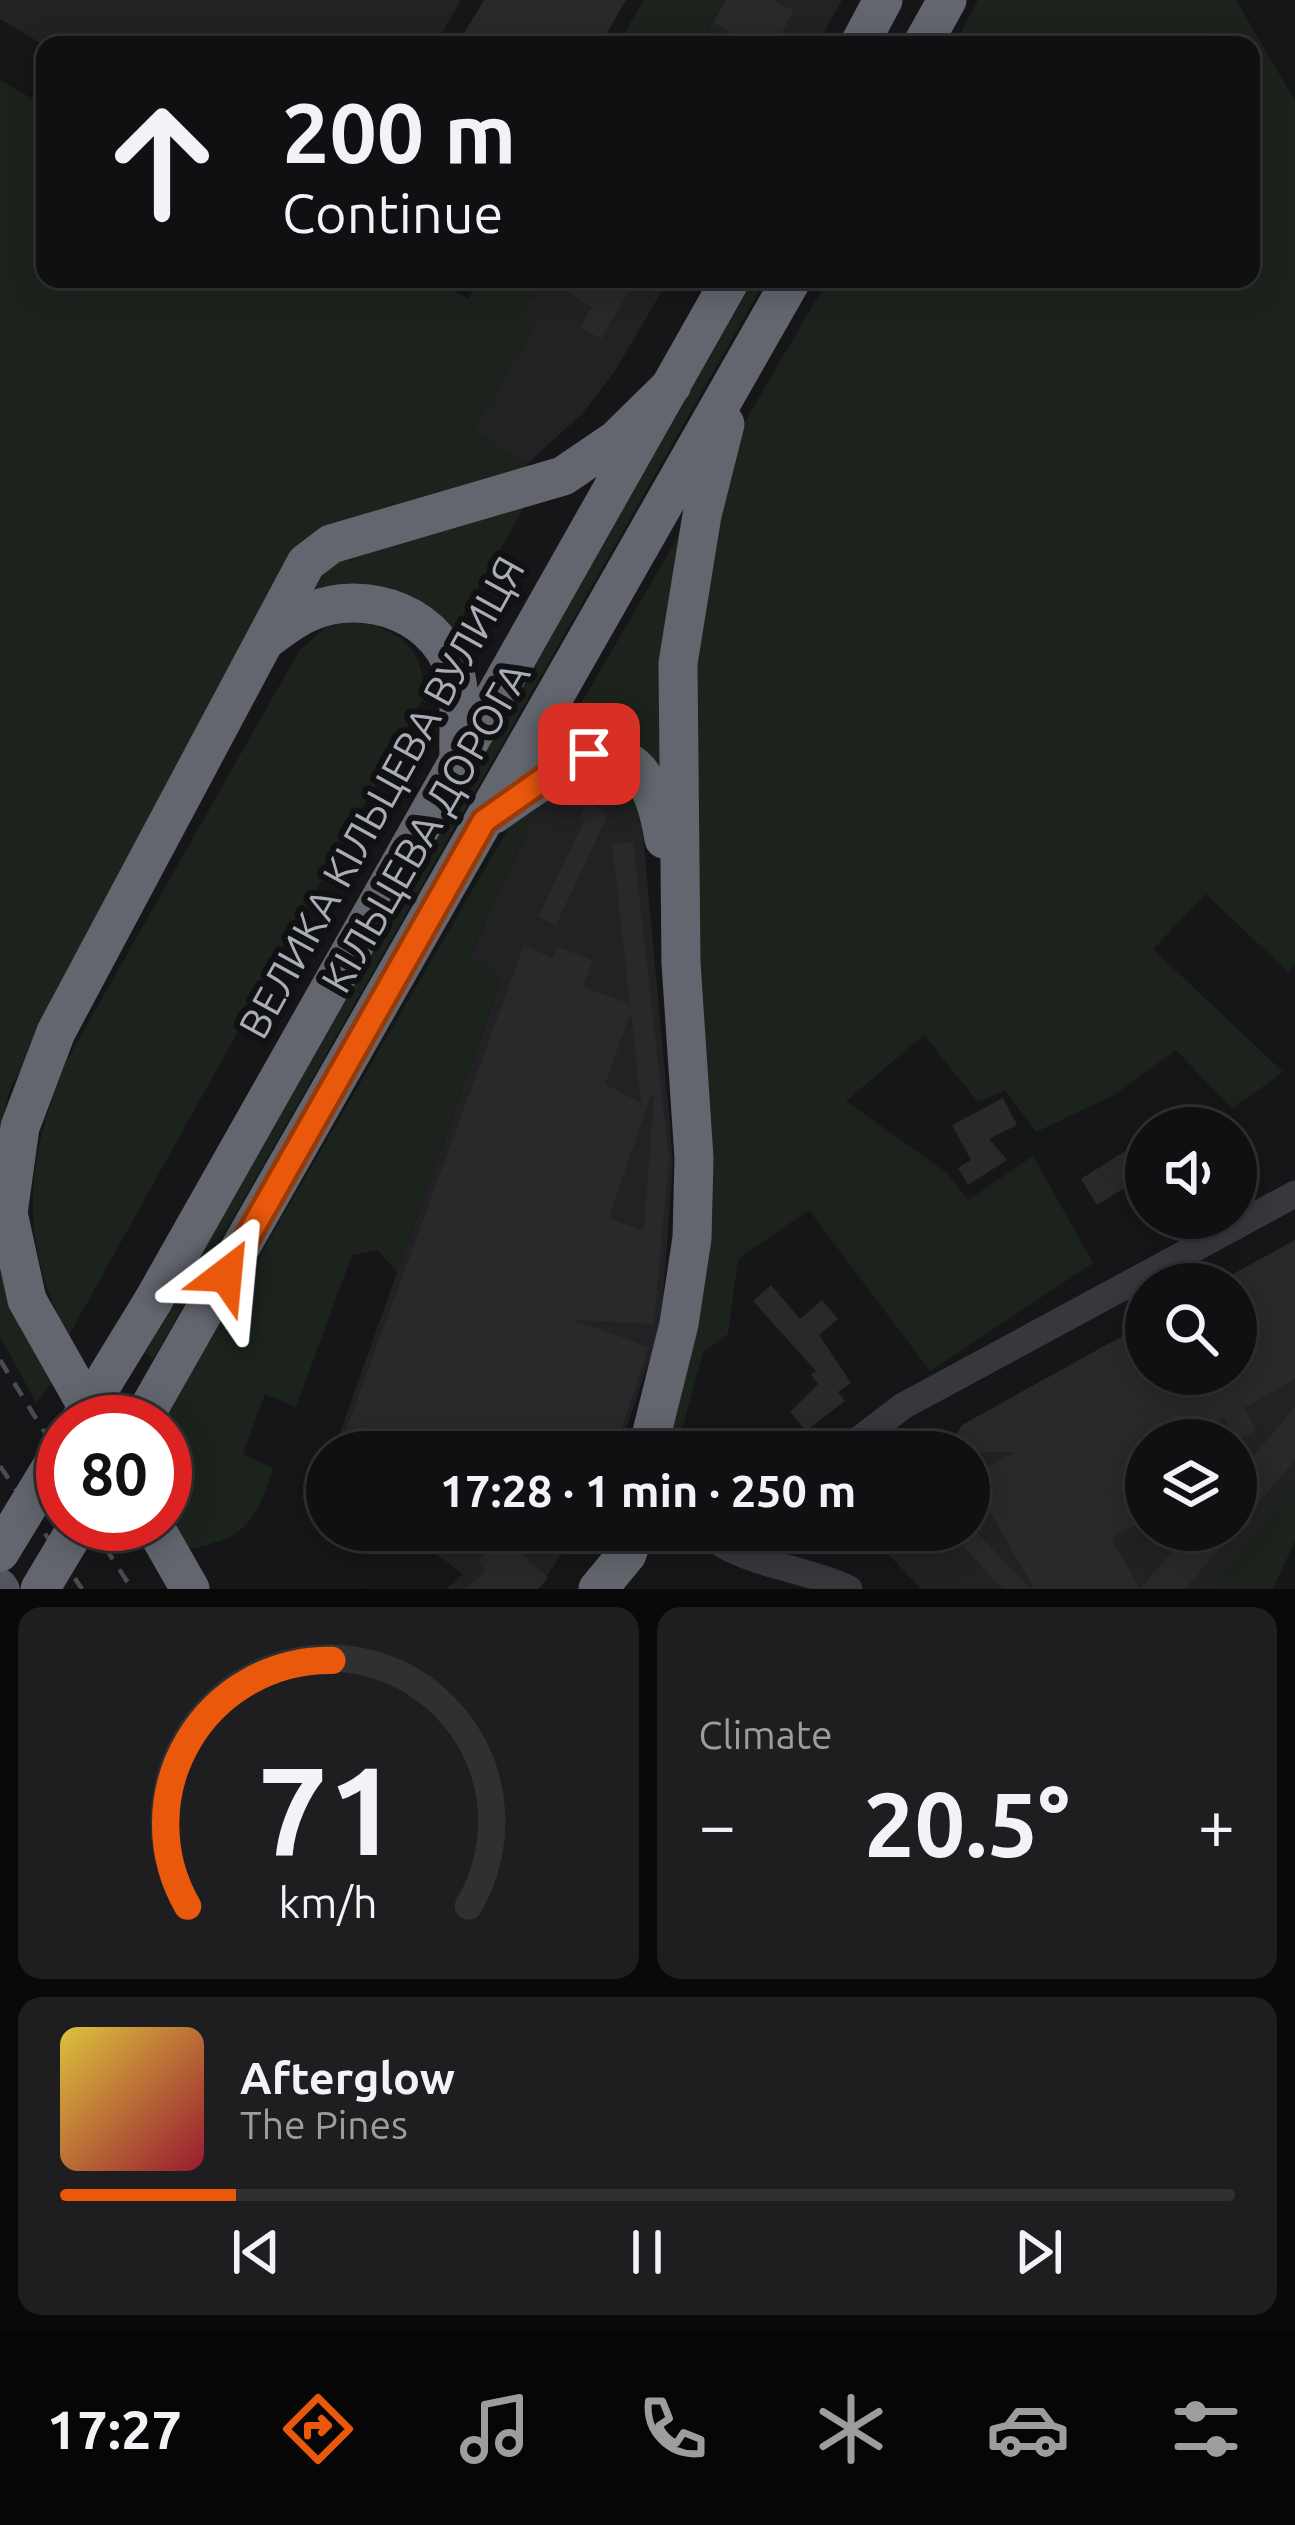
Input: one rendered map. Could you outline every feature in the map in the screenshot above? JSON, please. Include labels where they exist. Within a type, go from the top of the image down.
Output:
[{"type":"highway","points":[[864,36],[883,0]]},
{"type":"highway","points":[[927,36],[947,0]]},
{"type":"highway","name":"ВЕЛИКА КІЛЬЦЕВА ВУЛИЦЯ","points":[[95,1395],[726,288]]},
{"type":"highway","name":"КІЛЬЦЕВА ДОРОГА","points":[[157,1395],[787,288]]},
{"type":"highway","points":[[652,1431],[679,1324],[692,1238],[694,1158],[681,963],[681,634],[702,515],[737,376]]},
{"type":"highway","points":[[81,1395],[27,1300],[8,1213],[20,1127],[56,1031],[306,563],[331,544],[562,476],[616,440],[671,385]]},
{"type":"highway","points":[[263,642],[308,613],[341,603],[388,605],[421,623],[445,649],[457,680],[458,759]]},
{"type":"highway","points":[[484,821],[562,766],[589,754],[612,755],[632,766],[658,800],[681,963]]},
{"type":"highway","points":[[0,1552],[36,1493]]},
{"type":"highway","points":[[40,1589],[63,1551]]},
{"type":"highway","points":[[168,1551],[190,1589]]},
{"type":"highway","points":[[598,1589],[628,1551]]},
{"type":"street","points":[[870,1431],[903,1406],[1295,1194]]},
{"type":"street","points":[[747,1551],[760,1564],[820,1576],[849,1589]]},
{"type":"shaded area","points":[[0,0],[461,0],[440,36],[36,36],[36,41],[0,19]]},
{"type":"shaded area","points":[[644,0],[725,0],[704,36],[622,36]]},
{"type":"shaded area","points":[[725,0],[842,0],[822,36],[704,36]]},
{"type":"shaded area","points":[[978,0],[1236,0],[1257,36],[959,36]]},
{"type":"shaded area","points":[[1260,41],[1295,101],[1295,964],[1288,972],[1206,894],[1153,949],[1283,1072],[1230,1107],[1176,1050],[1114,1095],[1036,1132],[1005,1090],[978,1102],[924,1035],[846,1101],[947,1173],[968,1200],[1033,1156],[1093,1263],[930,1371],[809,1210],[738,1259],[728,1334],[703,1352],[682,1431],[660,1431],[668,1402],[690,847],[643,835],[631,810],[613,795],[589,789],[562,791],[533,817],[470,955],[501,979],[397,1272],[378,1250],[352,1255],[296,1407],[265,1394],[243,1454],[273,1468],[259,1505],[242,1528],[218,1542],[192,1548],[192,1395],[179,1395],[823,288],[1260,288]]},
{"type":"shaded area","points":[[0,80],[36,101],[36,288],[450,288],[468,299],[475,288],[539,288],[523,316],[535,325],[473,431],[527,464],[526,477],[344,525],[46,1025],[10,1089],[0,1133]]},
{"type":"shaded area","points":[[539,288],[664,288],[615,371],[582,414],[527,464],[473,431],[535,325],[522,317]]},
{"type":"shaded area","points":[[749,288],[761,288],[153,1359],[146,1352]]},
{"type":"shaded area","points":[[530,497],[450,638],[416,602],[383,589],[346,592],[300,605],[320,567]]},
{"type":"shaded area","points":[[361,620],[400,638],[415,654],[425,695],[68,1337],[41,1266],[33,1200],[42,1134],[66,1062],[299,651],[326,627]]},
{"type":"shaded area","points":[[588,787],[625,802],[637,816],[643,835],[673,1160],[661,1326],[625,1431],[340,1431],[501,980],[470,956],[533,817],[562,791]]},
{"type":"shaded area","points":[[1295,1240],[1295,1484],[1257,1532],[1257,1419],[1125,1419],[1125,1551],[1241,1551],[1211,1589],[921,1589],[885,1551],[990,1551],[990,1431],[964,1431],[962,1425],[1125,1335],[1125,1395],[1257,1395],[1257,1263],[1253,1263]]},
{"type":"shaded area","points":[[0,1245],[52,1382],[42,1395],[36,1395],[36,1403],[0,1336]]},
{"type":"shaded area","points":[[1295,1484],[1295,1541],[1273,1589],[1211,1589],[1241,1551],[1257,1551],[1257,1532]]},
{"type":"shaded area","points":[[432,1551],[564,1551],[538,1589],[446,1589],[463,1574]]},
{"type":"building","points":[[484,0],[626,0],[605,36],[462,36]]},
{"type":"building","points":[[726,0],[773,0],[794,11],[780,36],[737,36],[713,22]]},
{"type":"building","points":[[559,288],[631,288],[601,339],[580,327],[592,307]]},
{"type":"building","points":[[586,802],[609,813],[556,925],[538,917],[585,819],[580,817]]},
{"type":"building","points":[[633,842],[669,1157],[654,1324],[573,1320],[649,1347],[621,1431],[346,1431],[524,945],[553,958],[557,947],[593,960],[583,987],[630,1004],[612,844]],"holes":[[[631,1012],[641,1103],[605,1084]],[[654,1095],[644,1231],[609,1218]]]},
{"type":"building","points":[[1003,1098],[1017,1125],[989,1139],[1007,1160],[968,1185],[958,1168],[971,1160],[952,1125]]},
{"type":"building","points":[[1125,1151],[1125,1188],[1097,1205],[1081,1179]]},
{"type":"building","points":[[1295,1240],[1295,1379],[1244,1408],[1250,1419],[1125,1419],[1125,1530],[1111,1538],[1140,1589],[1034,1589],[990,1512],[990,1466],[1015,1452],[990,1452],[990,1431],[958,1431],[1125,1335],[1125,1395],[1257,1395],[1257,1263],[1253,1263]]},
{"type":"building","points":[[771,1285],[800,1319],[822,1300],[838,1319],[819,1335],[851,1383],[838,1392],[845,1401],[806,1431],[790,1412],[818,1384],[811,1375],[816,1371],[753,1301]]},
{"type":"building","points":[[1295,1407],[1295,1460],[1257,1504],[1257,1451]]},
{"type":"building","points":[[990,1546],[1030,1589],[1003,1589],[968,1551],[990,1551]]},
{"type":"building","points":[[489,1551],[519,1551],[548,1578],[538,1589],[465,1589],[486,1570],[478,1562]]},
{"type":"building","points":[[1172,1551],[1217,1551],[1185,1589],[1140,1589]]},
{"type":"railway","points":[[0,1360],[36,1418]]},
{"type":"railway","points":[[0,1466],[82,1589]]},
{"type":"railway","points":[[107,1551],[132,1589]]},
{"type":"route","points":[[226,1275],[484,821],[562,766],[589,754]]}]
